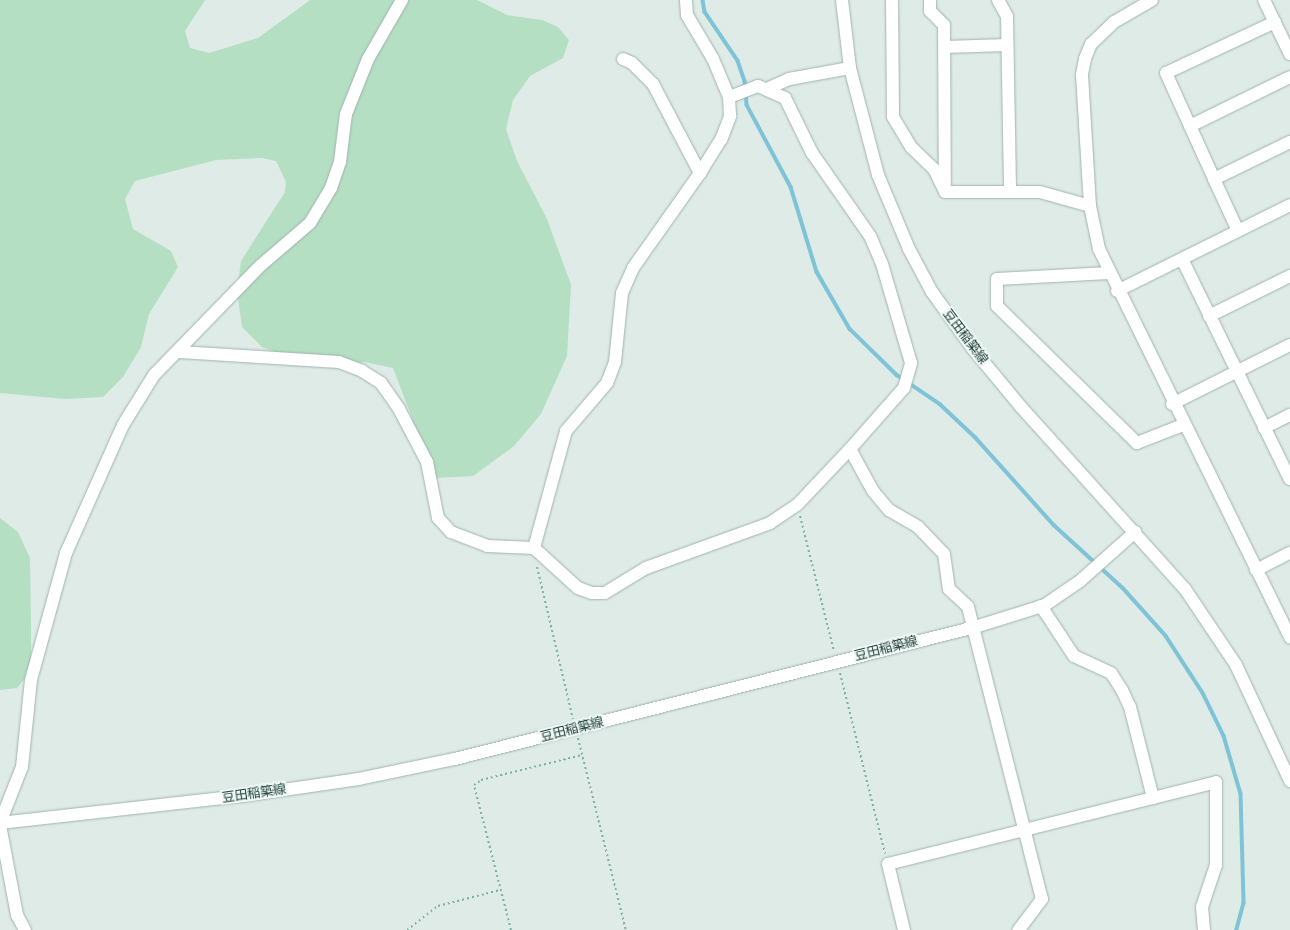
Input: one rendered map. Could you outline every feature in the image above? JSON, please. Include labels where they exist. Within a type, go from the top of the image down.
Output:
[{"type":"street","points":[[25,930],[17,915],[0,824],[22,767],[31,680],[66,553],[123,425],[154,375],[180,352],[260,266],[310,223],[336,175],[346,114],[357,87],[402,0]]},
{"type":"street","points":[[534,548],[566,431],[607,383],[615,362],[622,293],[633,268],[700,173],[727,127],[731,110],[729,97],[713,59],[687,15],[686,0]]},
{"type":"street","name":"豆田稲築線","points":[[0,824],[249,795],[359,779],[462,757],[975,627],[1043,606],[1113,552],[1135,532],[1012,395],[932,292],[909,249],[878,175],[850,68],[842,0]]},
{"type":"street","points":[[892,0],[893,117],[911,147],[934,168],[945,192]]},
{"type":"street","points":[[930,0],[930,11],[944,24],[945,192]]},
{"type":"street","points":[[998,0],[1007,16],[1010,191]]},
{"type":"street","points":[[1152,0],[1114,22],[1091,44],[1085,59],[1082,75],[1090,206],[1099,248],[1117,291],[1172,404],[1290,638]]},
{"type":"street","points":[[1264,0],[1290,54]]},
{"type":"street","points":[[1238,231],[1166,73],[1275,22]]},
{"type":"street","points":[[945,47],[1007,45]]},
{"type":"street","points":[[623,59],[632,63],[653,84],[700,173]]},
{"type":"street","points":[[729,97],[748,87],[769,88],[789,79],[850,68]]},
{"type":"street","points":[[1190,126],[1290,77]]},
{"type":"street","points":[[180,352],[326,360],[362,371],[381,383],[399,409],[428,462],[438,518],[451,532],[487,546],[534,548],[578,588],[604,593],[646,568],[752,530],[797,505],[850,449],[904,388],[911,363],[882,264],[870,236],[812,153],[784,98],[769,88]]},
{"type":"street","points":[[1214,179],[1290,142]]},
{"type":"street","points":[[945,192],[1040,192],[1090,206]]},
{"type":"street","points":[[1117,291],[1290,205]]},
{"type":"street","points":[[1182,259],[1235,372],[1290,479]]},
{"type":"street","points":[[1109,273],[997,279],[997,306],[1137,443],[1183,425]]},
{"type":"street","points":[[1209,316],[1290,276]]},
{"type":"street","points":[[1172,404],[1290,345]]},
{"type":"street","points":[[1264,428],[1290,415]]},
{"type":"street","points":[[850,449],[873,491],[889,510],[918,527],[944,554],[949,589],[968,607],[975,627],[1042,899],[1019,930]]},
{"type":"street","points":[[1135,532],[1185,589],[1236,665],[1290,781]]},
{"type":"street","points":[[1256,570],[1290,553]]},
{"type":"street","points":[[1043,606],[1070,651],[1111,674],[1122,690],[1130,707],[1153,798]]},
{"type":"street","points":[[904,930],[888,864],[1216,782],[1216,865],[1202,907],[1204,930]]},
{"type":"path","points":[[797,505],[888,864]]},
{"type":"path","points":[[511,930],[474,786],[481,780],[582,756]]},
{"type":"path","points":[[407,930],[438,906],[500,890]]},
{"type":"green space","points":[[0,0],[205,0],[185,31],[190,48],[209,53],[258,38],[310,0],[477,0],[507,15],[542,20],[558,27],[569,40],[563,58],[530,76],[513,100],[506,129],[517,161],[547,219],[571,285],[567,356],[541,414],[514,446],[473,476],[435,478],[393,368],[365,362],[338,367],[295,359],[262,347],[242,327],[237,291],[241,261],[285,192],[286,182],[276,161],[262,158],[216,160],[135,181],[125,199],[133,229],[171,251],[178,267],[149,314],[141,347],[123,377],[103,397],[65,399],[0,393]]},
{"type":"green space","points":[[0,518],[18,532],[30,558],[31,671],[17,688],[0,690]]},
{"type":"waterway","points":[[703,0],[705,12],[738,61],[745,81],[747,105],[791,187],[817,272],[850,329],[897,375],[940,404],[975,437],[1054,525],[1123,588],[1166,636],[1203,693],[1224,736],[1241,794],[1244,903],[1237,930]]}]
